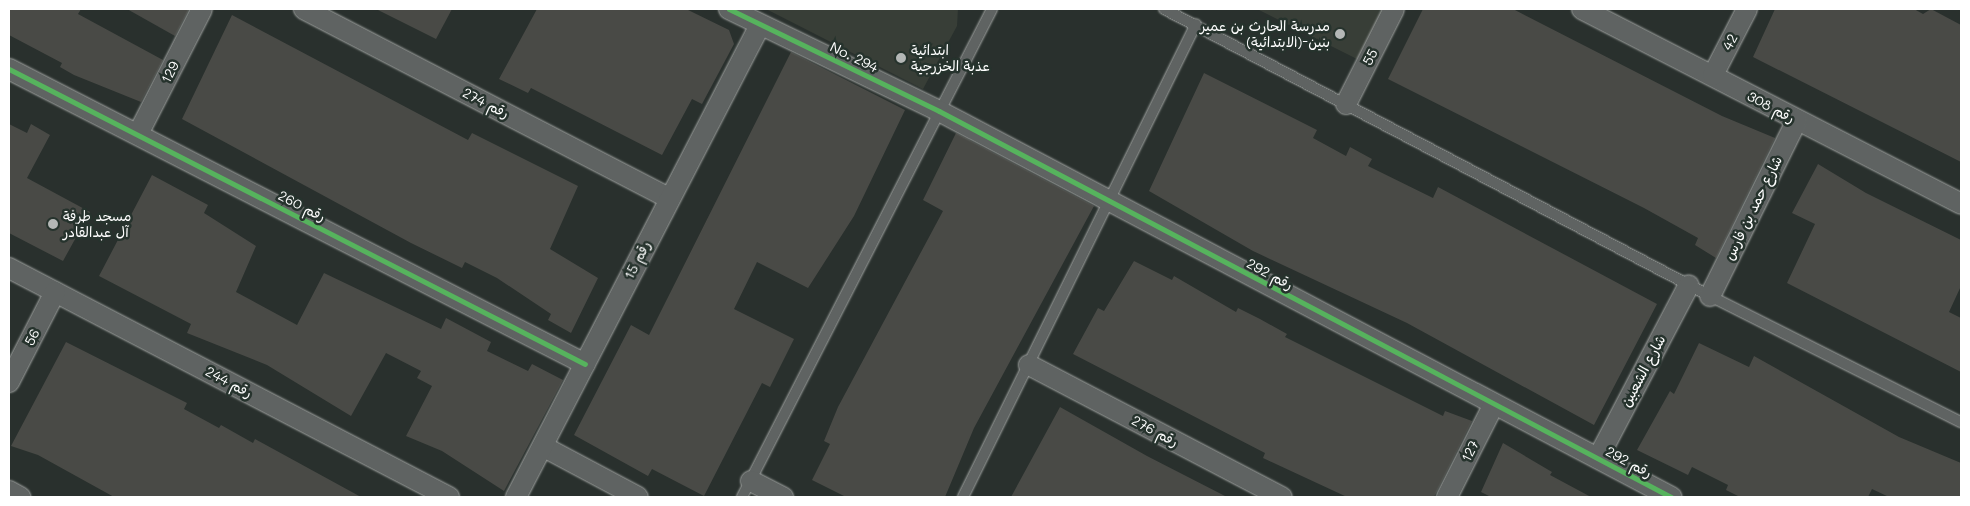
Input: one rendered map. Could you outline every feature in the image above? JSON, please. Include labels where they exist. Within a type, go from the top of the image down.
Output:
[{"type":"street","name":"129","points":[[138,134],[202,9]]},
{"type":"street","name":"رقم 274","points":[[304,9],[668,198]]},
{"type":"street","name":"No. 294","points":[[729,9],[939,111]]},
{"type":"street","name":"55","points":[[1346,104],[1394,9]]},
{"type":"street","name":"رقم 308","points":[[1582,9],[1961,204]]},
{"type":"street","name":"42","points":[[1713,75],[1747,9]]},
{"type":"street","name":"رقم 15","points":[[516,497],[544,447],[668,198],[760,25]]},
{"type":"street","name":"رقم 260","points":[[9,69],[585,364]]},
{"type":"street","name":"رقم 292","points":[[939,111],[1493,406],[1671,497]]},
{"type":"street","name":"شارع حمد بن فارس","points":[[1710,296],[1797,120]]},
{"type":"street","name":"رقم 244","points":[[9,268],[449,497]]},
{"type":"street","name":"شارع الشعبين","points":[[1598,458],[1689,285]]},
{"type":"street","name":"56","points":[[9,382],[55,292]]},
{"type":"street","name":"رقم 276","points":[[1029,365],[1282,497]]},
{"type":"street","name":"127","points":[[1447,497],[1493,406]]},
{"type":"street","points":[[544,447],[638,497]]},
{"type":"street","points":[[747,489],[784,497]]},
{"type":"street","points":[[9,491],[20,497]]},
{"type":"lane","points":[[747,489],[992,9]]},
{"type":"lane","points":[[1164,9],[1196,24],[1710,296],[1961,422]]},
{"type":"lane","points":[[963,497],[1196,24]]},
{"type":"shaded area","name":"ابتدائية عذبة الخزرجية","points":[[766,9],[958,9],[957,26],[923,89]]},
{"type":"shaded area","name":"مدرسة الحارث بن عمير (الابتدائية)-بنين","points":[[1257,9],[1385,9],[1359,60]]},
{"type":"building","points":[[9,9],[81,9],[78,14],[163,60],[141,102],[74,75],[60,67],[62,63],[9,35]]},
{"type":"building","points":[[127,9],[189,9],[175,36]]},
{"type":"building","points":[[376,9],[452,9],[436,39]]},
{"type":"building","points":[[537,9],[686,9],[729,30],[734,44],[702,104],[692,99],[662,155],[531,88],[528,93],[499,79]]},
{"type":"building","points":[[1423,9],[1513,9],[1722,116],[1775,138],[1716,258],[1695,245],[1698,238],[1644,208],[1388,79]]},
{"type":"building","points":[[1775,9],[1914,9],[1923,14],[1931,9],[1961,25],[1961,162],[1753,57]]},
{"type":"building","points":[[232,15],[468,140],[472,133],[578,186],[550,249],[598,278],[571,333],[548,320],[551,314],[497,278],[465,262],[462,268],[411,243],[182,119]]},
{"type":"building","points":[[791,52],[905,110],[854,216],[808,288],[757,262],[734,309],[794,339],[770,387],[762,383],[704,496],[652,469],[648,476],[574,435],[631,325],[649,335]]},
{"type":"building","points":[[1204,73],[1317,130],[1313,138],[1346,156],[1350,147],[1372,159],[1368,166],[1433,198],[1438,187],[1657,304],[1594,425],[1407,323],[1253,251],[1149,191]]},
{"type":"building","points":[[9,124],[27,133],[31,124],[50,135],[27,178],[90,212],[63,261],[9,233]]},
{"type":"building","points":[[956,133],[1094,206],[974,428],[945,497],[846,497],[812,480],[830,444],[824,441],[838,407],[943,211],[923,200]]},
{"type":"building","points":[[1818,164],[1866,193],[1961,240],[1961,286],[1949,312],[1961,318],[1961,372],[1787,283],[1815,224],[1792,213]]},
{"type":"building","points":[[152,175],[208,205],[204,213],[256,246],[236,292],[297,325],[324,273],[441,329],[446,318],[491,342],[487,351],[528,371],[532,364],[563,380],[504,491],[442,451],[406,436],[432,386],[417,378],[421,371],[386,353],[351,416],[267,365],[187,333],[191,324],[99,276]]},
{"type":"building","points":[[1134,261],[1172,280],[1174,276],[1236,312],[1238,308],[1260,319],[1287,334],[1285,337],[1443,416],[1445,411],[1472,421],[1434,497],[1347,497],[1263,458],[1265,453],[1073,354],[1098,308],[1104,311]]},
{"type":"building","points":[[66,342],[187,403],[184,409],[219,428],[221,425],[253,443],[255,439],[361,497],[114,497],[38,455],[11,446]]},
{"type":"building","points":[[1699,343],[1749,367],[1754,356],[1899,437],[1961,463],[1961,497],[1889,497],[1872,489],[1868,497],[1740,497],[1726,490],[1728,485],[1692,467],[1688,475],[1637,450],[1670,391],[1674,394]]},
{"type":"building","points":[[1060,407],[1147,456],[1227,497],[1011,497]]},
{"type":"building","points":[[1503,443],[1552,472],[1550,475],[1591,497],[1491,497],[1481,492]]},
{"type":"cycle path","points":[[729,9],[939,111],[1671,497]]},
{"type":"cycle path","points":[[9,69],[585,364]]},
{"type":"place","name":"مدرسة الحارث بن عمير (الابتدائية)-بنين","points":[[1340,34]]},
{"type":"place","name":"ابتدائية عذبة الخزرجية","points":[[901,58]]},
{"type":"place","name":"مسجد طرفة آل عبدالقادر","points":[[53,224]]}]
